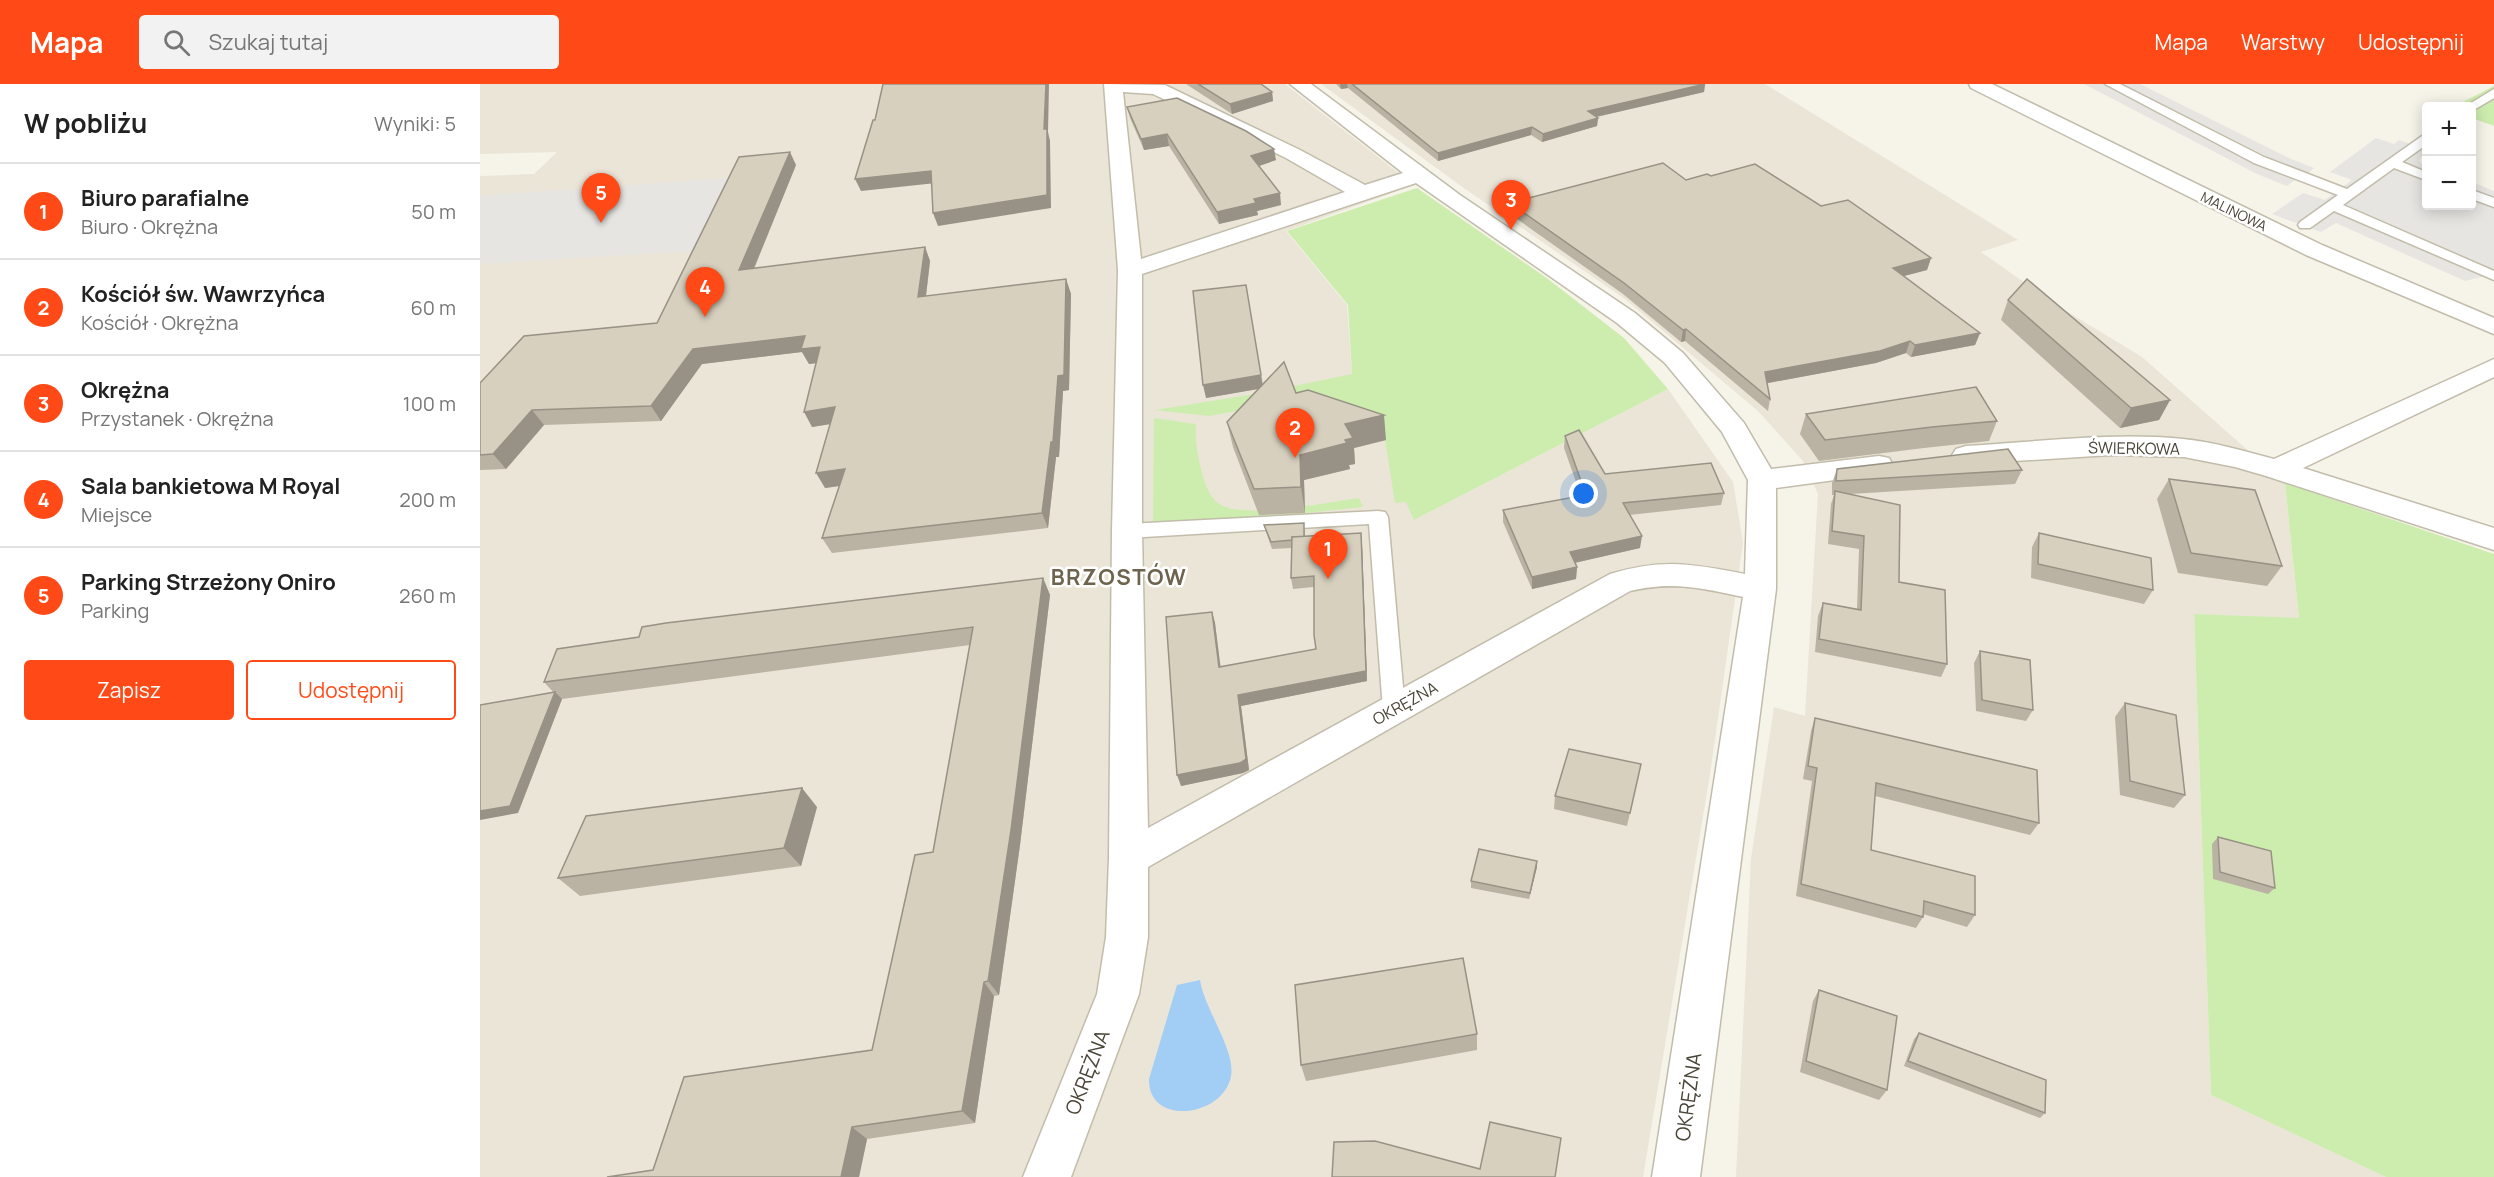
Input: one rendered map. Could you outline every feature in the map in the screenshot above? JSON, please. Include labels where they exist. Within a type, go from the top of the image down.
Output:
[{"type":"street","name":"OKRĘŻNA","points":[[1299,84],[1419,175],[1626,318],[1674,358],[1734,429],[1762,480],[1760,589],[1677,1177]]},
{"type":"street","name":"MALINOWA","points":[[1978,84],[2314,250],[2494,327]]},
{"type":"street","name":"OKRĘŻNA","points":[[1047,1177],[1118,994],[1127,937],[1129,858],[1127,531],[1130,270],[1113,85],[1158,89],[1293,154],[1363,193]]},
{"type":"street","points":[[1130,270],[1419,175]]},
{"type":"street","points":[[2276,469],[2494,367]]},
{"type":"street","name":"ŚWIERKOWA","points":[[1937,457],[2060,448],[2184,447],[2238,458],[2276,469],[2494,539]]},
{"type":"street","points":[[1762,480],[1902,462]]},
{"type":"street","name":"OKRĘŻNA","points":[[1129,858],[1621,582],[1657,574],[1691,575],[1760,589]]},
{"type":"lane","points":[[2111,84],[2259,160],[2348,194]]},
{"type":"lane","points":[[2476,104],[2494,93]]},
{"type":"lane","points":[[2305,225],[2422,143]]},
{"type":"lane","points":[[2393,163],[2422,174]]},
{"type":"lane","points":[[2476,196],[2494,203]]},
{"type":"lane","points":[[2332,206],[2494,276]]},
{"type":"lane","points":[[1127,531],[1378,517],[1394,710]]},
{"type":"shaded area","points":[[480,84],[1285,84],[1414,185],[1286,231],[1347,305],[1352,374],[1426,431],[1414,520],[1668,389],[1733,482],[1743,543],[1710,774],[1643,1177],[480,1177],[480,176],[534,174],[557,152],[480,154]]},
{"type":"shaded area","points":[[1321,84],[1765,84],[2018,240],[1981,252],[2058,306],[2142,357],[2285,483],[2299,619],[2194,614],[2211,1095],[2386,1177],[1736,1177],[1751,859],[1774,707],[1805,716],[1818,494],[1803,461],[1758,411],[1625,299],[1461,186]]},
{"type":"shaded area","points":[[2084,84],[2102,84],[2252,161],[2296,179],[2287,186],[2257,174]]},
{"type":"shaded area","points":[[2122,84],[2140,84],[2291,159],[2314,168],[2307,174],[2276,161]]},
{"type":"shaded area","points":[[2376,138],[2394,144],[2399,140],[2422,148],[2419,161],[2422,164],[2422,210],[2476,210],[2476,184],[2494,191],[2494,274],[2465,281],[2336,223],[2321,232],[2272,214],[2303,193],[2325,200],[2352,180],[2330,172]]},
{"type":"shaded area","points":[[738,177],[707,250],[480,264],[480,196]]},
{"type":"green space","points":[[2494,86],[2494,126],[2476,119],[2476,102],[2463,102]]},
{"type":"green space","points":[[1417,188],[1548,279],[1624,338],[1668,389],[1414,520],[1406,502],[1395,503],[1384,433],[1254,408],[1209,416],[1155,410],[1261,393],[1352,374],[1348,305],[1287,231]]},
{"type":"green space","points":[[1154,418],[1196,424],[1197,450],[1205,482],[1212,497],[1221,505],[1233,509],[1268,510],[1359,498],[1363,507],[1278,516],[1153,522]]},
{"type":"green space","points":[[2285,483],[2494,554],[2494,1177],[2386,1177],[2211,1095],[2194,614],[2299,618]]},
{"type":"water","points":[[1200,980],[1207,1003],[1229,1054],[1231,1076],[1225,1090],[1215,1101],[1202,1108],[1187,1111],[1173,1110],[1160,1105],[1152,1094],[1149,1079],[1177,985]]},
{"type":"building","points":[[883,84],[1046,84],[1044,129],[1047,129],[1047,195],[933,213],[931,171],[855,179],[873,120],[875,120]]},
{"type":"building","points":[[1198,84],[1261,84],[1272,92],[1230,104]]},
{"type":"building","points":[[1352,84],[1705,84],[1588,111],[1598,118],[1543,134],[1532,127],[1438,153]]},
{"type":"building","points":[[1177,98],[1246,131],[1274,149],[1251,156],[1280,193],[1254,199],[1256,203],[1217,212],[1167,134],[1141,139],[1127,107]]},
{"type":"building","points":[[790,152],[739,270],[925,247],[918,297],[1066,279],[1064,375],[1058,376],[1053,442],[1051,442],[1042,513],[822,538],[845,469],[816,473],[835,407],[804,412],[820,347],[801,349],[805,336],[693,349],[651,406],[532,410],[493,454],[480,455],[480,383],[524,336],[657,323],[739,157]]},
{"type":"building","points":[[1663,163],[1686,180],[1755,164],[1821,206],[1848,200],[1931,258],[1893,268],[1980,333],[1915,345],[1910,341],[1880,351],[1765,372],[1770,399],[1686,329],[1683,330],[1624,283],[1510,203]]},
{"type":"building","points":[[2027,279],[2170,400],[2131,408],[2008,300]]},
{"type":"building","points":[[1246,285],[1261,375],[1203,385],[1193,291]]},
{"type":"building","points":[[1284,362],[1296,393],[1308,390],[1384,415],[1345,424],[1353,438],[1345,440],[1347,443],[1300,455],[1301,487],[1254,489],[1227,422]]},
{"type":"building","points":[[1976,387],[1997,421],[1825,440],[1806,414]]},
{"type":"building","points":[[1579,430],[1605,474],[1711,463],[1724,493],[1623,503],[1642,536],[1570,552],[1577,567],[1532,577],[1503,510],[1586,495],[1565,436]]},
{"type":"building","points":[[2008,449],[2022,470],[1836,481],[1837,469]]},
{"type":"building","points":[[2169,479],[2255,490],[2282,566],[2191,553]]},
{"type":"building","points":[[1835,491],[1900,505],[1899,582],[1945,590],[1947,664],[1819,639],[1823,603],[1861,610],[1864,536],[1832,531]]},
{"type":"building","points":[[1304,523],[1304,537],[1271,542],[1264,525]]},
{"type":"building","points":[[1361,533],[1366,671],[1238,695],[1246,759],[1240,763],[1177,775],[1166,617],[1212,612],[1219,667],[1316,649],[1314,576],[1291,578],[1292,537]]},
{"type":"building","points":[[2039,533],[2151,558],[2153,590],[2038,564]]},
{"type":"building","points":[[1043,578],[1011,830],[988,981],[984,982],[962,1111],[852,1127],[841,1177],[607,1177],[653,1170],[684,1077],[872,1050],[915,855],[933,852],[973,627],[544,682],[557,649],[639,637],[642,627],[666,623]]},
{"type":"building","points":[[1980,651],[2030,660],[2033,710],[1982,700]]},
{"type":"building","points":[[555,692],[510,806],[480,811],[480,705]]},
{"type":"building","points":[[2125,703],[2176,715],[2185,795],[2130,781]]},
{"type":"building","points":[[1815,718],[2037,770],[2039,823],[1876,783],[1871,850],[1975,876],[1975,915],[1924,901],[1923,917],[1801,884],[1817,768],[1808,766]]},
{"type":"building","points":[[1569,749],[1641,764],[1630,813],[1555,796]]},
{"type":"building","points":[[802,788],[784,848],[558,878],[586,816]]},
{"type":"building","points":[[2218,837],[2271,851],[2275,888],[2220,872]]},
{"type":"building","points":[[1479,849],[1537,861],[1530,893],[1471,881]]},
{"type":"building","points":[[1463,958],[1477,1034],[1301,1065],[1295,985]]},
{"type":"building","points":[[1819,990],[1897,1016],[1887,1090],[1806,1061]]},
{"type":"building","points":[[1919,1033],[2046,1080],[2045,1113],[1908,1061]]},
{"type":"building","points":[[1490,1122],[1561,1138],[1555,1177],[1332,1177],[1334,1142],[1375,1141],[1480,1169]]},
{"type":"place","name":"Parking Strzeżony Oniro","points":[[601,223]]},
{"type":"place","name":"Okrężna","points":[[1511,230]]},
{"type":"place","name":"Sala bankietowa M Royal","points":[[705,317]]},
{"type":"place","name":"Kościół św. Wawrzyńca","points":[[1295,458]]},
{"type":"place","name":"Biuro parafialne","points":[[1328,579]]},
{"type":"district","name":"BRZOSTÓW","points":[[1119,577]]}]
